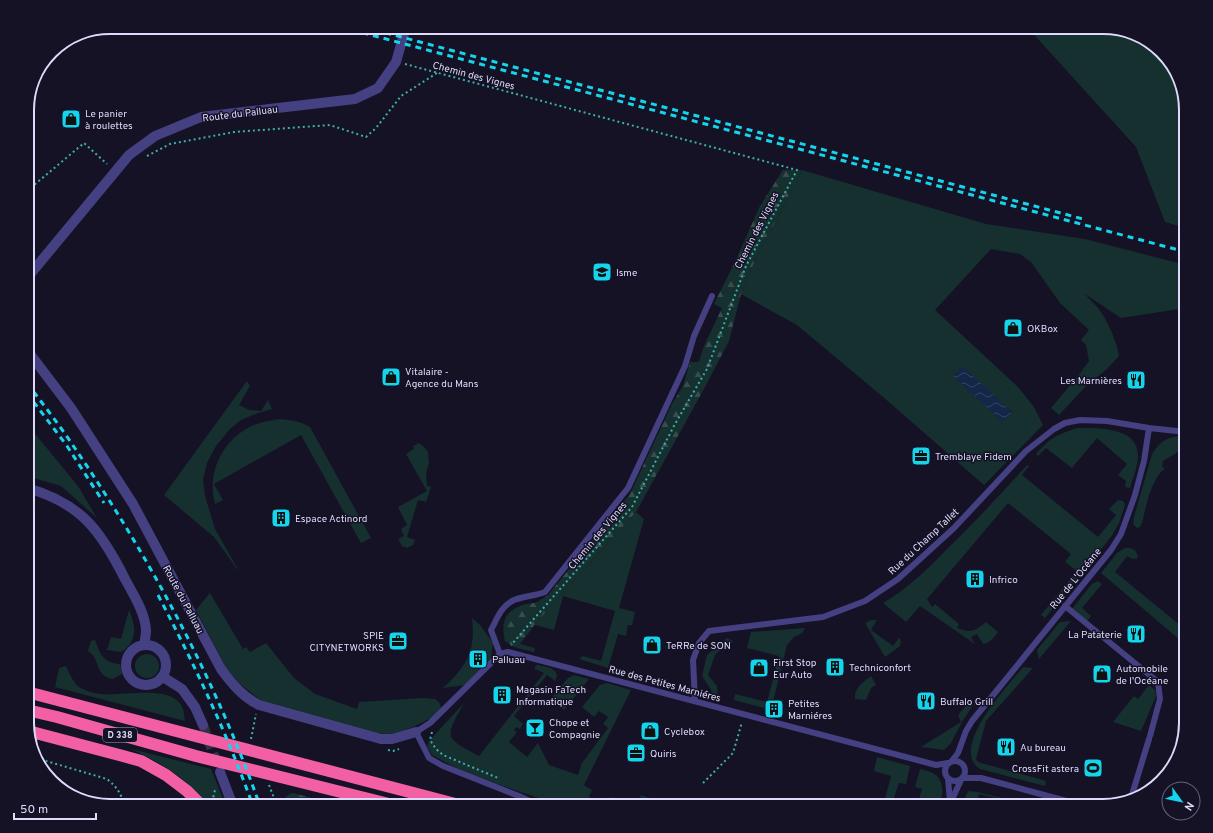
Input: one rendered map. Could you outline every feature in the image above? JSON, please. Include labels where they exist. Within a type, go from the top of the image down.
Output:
[{"type":"highway","name":"D 338","points":[[34,694],[437,799]]},
{"type":"highway","name":"D 338","points":[[34,712],[196,756],[368,799]]},
{"type":"highway","points":[[35,733],[140,761],[166,775],[188,791],[195,799]]},
{"type":"street","name":"Route du Palluau","points":[[34,270],[129,156],[155,136],[201,116],[355,99],[378,88],[396,62],[404,34]]},
{"type":"street","name":"Route du Palluau","points":[[34,359],[71,408],[133,504],[221,669],[237,690],[248,699],[259,705],[381,739],[392,739],[416,732]]},
{"type":"street","points":[[34,490],[53,497],[70,506],[88,520],[102,537],[111,551],[140,607],[146,629],[144,645]]},
{"type":"street","points":[[144,645],[157,648],[162,652],[165,658],[166,671],[163,677],[154,684],[148,685],[137,683],[129,675],[126,664],[130,653],[144,645]]},
{"type":"street","points":[[163,677],[182,689],[195,707],[203,726]]},
{"type":"street","points":[[220,772],[230,799]]},
{"type":"lane","points":[[525,799],[444,766],[429,758],[416,732],[430,723],[500,654],[491,630],[505,606],[514,600],[545,592],[628,488],[682,372],[694,336],[712,296]]},
{"type":"lane","name":"Rue du Champ Tallet","points":[[695,701],[693,660],[700,643],[709,632],[823,617],[865,601],[898,579],[954,528],[1026,451],[1054,429],[1065,423],[1080,420],[1107,421],[1149,428]]},
{"type":"lane","points":[[1149,428],[1179,431]]},
{"type":"lane","name":"Rue de L'Océane","points":[[950,763],[958,753],[966,731],[972,721],[1111,550],[1121,534],[1135,495],[1144,462],[1149,428]]},
{"type":"lane","points":[[1065,606],[1158,682],[1160,700],[1133,793]]},
{"type":"lane","name":"Rue des Petites Marniéres","points":[[500,654],[508,652],[571,668],[936,766],[950,763]]},
{"type":"lane","points":[[446,698],[453,701]]},
{"type":"lane","points":[[958,753],[961,763],[965,768],[981,778],[1059,799]]},
{"type":"lane","points":[[949,799],[946,766],[954,761],[961,763]]},
{"type":"lane","name":"Rue des Petites Marniéres","points":[[936,766],[946,776]]},
{"type":"lane","points":[[951,799],[965,775],[965,768]]},
{"type":"lane","points":[[946,776],[954,782],[962,779],[981,778]]},
{"type":"path","name":"Chemin des Vignes","points":[[396,62],[797,170],[746,266],[707,368],[675,424],[632,507],[511,644]]},
{"type":"path","points":[[143,158],[170,144],[234,132],[330,125],[366,137],[376,128],[401,96],[437,73]]},
{"type":"path","points":[[34,185],[84,143],[116,172]]},
{"type":"path","points":[[251,738],[256,712]]},
{"type":"path","points":[[703,783],[733,753],[744,714]]},
{"type":"path","points":[[431,735],[430,740],[436,749],[443,755],[504,780]]},
{"type":"path","points":[[44,760],[107,779],[115,786],[123,799]]},
{"type":"path","points":[[267,782],[274,799]]},
{"type":"green space","points":[[1033,34],[1117,35],[1145,47],[1160,60],[1169,72],[1173,81],[1178,101],[1179,226],[1165,222],[1136,147]]},
{"type":"green space","points":[[783,170],[802,170],[753,265],[741,294],[729,341],[636,512],[535,624],[517,648],[505,641],[503,629],[505,619],[511,611],[516,608],[524,604],[537,602],[548,595],[630,494],[672,404],[683,386],[690,362],[699,362],[704,346],[722,308],[714,304],[760,206]]},
{"type":"green space","points":[[802,170],[986,224],[1085,239],[1179,263],[1179,309],[1121,318],[1085,294],[1105,318],[1114,338],[1119,356],[1106,370],[1086,386],[1059,415],[1051,408],[1089,361],[1086,345],[1081,340],[1089,330],[1060,303],[1031,262],[1020,254],[991,249],[935,310],[1018,387],[1034,407],[1043,425],[984,485],[883,397],[797,325],[741,294],[753,265]],"holes":[[[953,376],[1012,411],[1003,421]]]},
{"type":"green space","points":[[247,381],[250,386],[239,405],[249,410],[261,411],[268,400],[272,409],[241,420],[230,429],[216,446],[207,463],[203,479],[205,496],[215,529],[240,573],[214,537],[164,495]]},
{"type":"green space","points":[[279,419],[299,422],[310,427],[371,538],[361,543],[301,435],[214,484],[223,500],[215,504],[213,493],[214,472],[229,443],[237,435],[250,427],[262,422]]},
{"type":"green space","points":[[1077,428],[1098,428],[1119,432],[1128,436],[1135,443],[1138,452],[1137,464],[1130,488],[1125,487],[1126,481],[1118,475],[1127,464],[1097,438],[1072,468],[1046,448],[1038,456],[1036,454],[1045,444],[1054,438]]},
{"type":"green space","points":[[34,433],[78,486],[97,518],[61,486],[34,478]]},
{"type":"green space","points":[[1179,436],[1179,452],[1163,461],[1162,467],[1165,468],[1152,486],[1142,523],[1140,527],[1137,528],[1133,524],[1134,517],[1152,454],[1163,441]]},
{"type":"green space","points":[[419,443],[428,452],[429,463],[426,473],[427,486],[431,487],[426,502],[418,500],[407,537],[415,540],[413,545],[407,548],[402,546],[398,539],[404,536],[401,529],[407,525],[398,507],[427,491],[406,454],[414,449],[413,446]]},
{"type":"green space","points":[[1027,465],[1029,466],[1022,475],[1098,537],[1116,515],[1109,509],[1118,500],[1123,501],[1125,505],[1119,523],[1111,537],[1045,618],[1041,615],[1077,571],[1065,562],[1071,554],[1008,503],[927,599],[932,607],[935,604],[959,624],[957,628],[972,631],[986,622],[998,632],[992,640],[983,644],[977,634],[971,637],[975,644],[920,606],[906,622],[883,603],[892,598],[932,565]]},
{"type":"green space","points":[[636,512],[644,519],[619,608],[635,612],[632,625],[628,625],[626,636],[618,634],[608,668],[579,659],[583,656],[601,661],[615,611],[563,596],[554,630],[535,625],[520,644],[535,624]]},
{"type":"green space","points":[[1125,548],[1130,548],[1137,553],[1138,558],[1133,559],[1127,556],[1115,572],[1179,624],[1179,639],[1101,573],[1117,553]]},
{"type":"green space","points":[[1098,581],[1102,584],[1082,608],[1091,616],[1086,623],[1071,610],[1092,584]]},
{"type":"green space","points":[[210,593],[243,649],[246,647],[250,652],[266,643],[294,678],[315,694],[357,709],[359,702],[423,698],[435,699],[439,702],[441,707],[439,711],[433,717],[413,727],[392,734],[371,733],[263,702],[239,683],[226,668],[196,610]]},
{"type":"green space","points":[[129,610],[134,628],[133,639],[127,648],[121,652],[107,650],[111,637],[121,639]]},
{"type":"green space","points":[[472,618],[480,625],[493,643],[491,658],[465,685],[443,688],[458,673],[468,658],[471,649],[473,630]]},
{"type":"green space","points":[[871,620],[877,620],[871,630],[893,646],[899,638],[901,640],[900,646],[885,657],[865,623]]},
{"type":"green space","points":[[1071,621],[1039,659],[1037,650],[1060,622]]},
{"type":"green space","points":[[805,628],[802,633],[794,637],[787,645],[771,710],[734,700],[735,694],[767,702],[779,656],[747,648],[751,632]]},
{"type":"green space","points":[[727,638],[733,641],[729,647],[727,644],[715,655],[708,675],[717,686],[718,697],[712,695],[711,690],[702,676],[707,655]]},
{"type":"green space","points":[[95,640],[99,650],[106,660],[120,664],[122,674],[112,679],[102,674],[95,658],[88,651],[91,641]]},
{"type":"green space","points":[[520,644],[535,648],[534,652],[517,648]]},
{"type":"green space","points":[[147,654],[156,657],[159,666],[156,675],[147,678],[138,675],[135,666],[138,657]]},
{"type":"green space","points":[[538,665],[551,668],[556,672],[557,676],[555,681],[547,675],[514,716],[523,724],[520,729],[516,727],[514,730],[517,732],[509,742],[527,757],[538,743],[549,765],[578,775],[582,763],[608,728],[603,724],[608,717],[599,711],[594,717],[582,707],[600,685],[607,683],[631,690],[584,785],[592,790],[589,797],[594,799],[541,799],[460,770],[432,755],[427,746],[429,741],[464,703],[453,723],[451,736],[459,745],[479,756],[544,673],[535,669],[535,666]]},
{"type":"green space","points":[[66,666],[77,685],[90,692],[99,694],[147,693],[169,696],[178,701],[183,709],[185,721],[55,687],[59,668]]},
{"type":"green space","points":[[1023,667],[1033,668],[986,721],[976,759],[978,762],[1046,781],[1045,786],[980,769],[972,759],[971,747],[976,732],[984,717]]},
{"type":"green space","points":[[574,675],[589,679],[564,710],[551,699],[568,678]]},
{"type":"green space","points":[[871,676],[876,685],[871,688],[866,700],[855,699],[858,688]]},
{"type":"green space","points":[[1149,685],[1155,690],[1156,696],[1141,731],[1113,722],[1134,696],[1138,699]]},
{"type":"green space","points":[[969,702],[973,705],[951,743],[944,750],[921,747],[961,722],[958,715]]},
{"type":"green space","points":[[131,749],[211,769],[223,799],[202,799],[177,775],[155,761]]},
{"type":"green space","points":[[877,757],[910,766],[906,784],[899,783],[893,799],[885,799],[891,776],[874,771]]},
{"type":"green space","points":[[920,769],[933,773],[940,780],[942,788],[942,799],[919,799],[922,789],[915,787]]},
{"type":"green space","points":[[969,791],[1007,799],[979,794],[978,799],[965,799]]},
{"type":"green space","points":[[293,793],[316,799],[284,799],[288,795]]},
{"type":"green space","points":[[641,795],[649,799],[640,799]]},
{"type":"water","points":[[962,366],[1012,412],[1003,422],[953,376]]},
{"type":"tunnel","points":[[203,725],[218,767]]},
{"type":"railway","points":[[367,34],[1179,250]]},
{"type":"railway","points":[[390,34],[1083,219]]},
{"type":"railway","points":[[34,392],[61,428],[128,530],[178,619],[222,711],[257,799]]},
{"type":"railway","points":[[34,402],[67,446],[104,503]]},
{"type":"railway","points":[[158,595],[209,699],[250,799]]},
{"type":"place","name":"Le panier à roulettes","points":[[71,119]]},
{"type":"place","name":"Isme","points":[[602,272]]},
{"type":"place","name":"OKBox","points":[[1013,328]]},
{"type":"place","name":"Vitalaire - Agence du Mans","points":[[391,377]]},
{"type":"place","name":"Les Marnières","points":[[1136,380]]},
{"type":"place","name":"Tremblaye Fidem","points":[[921,456]]},
{"type":"place","name":"Espace Actinord","points":[[281,518]]},
{"type":"place","name":"Infrico","points":[[975,579]]},
{"type":"place","name":"La Pataterie","points":[[1136,634]]},
{"type":"place","name":"SPIE CITYNETWORKS","points":[[398,641]]},
{"type":"place","name":"TeRRe de SON","points":[[652,645]]},
{"type":"place","name":"Palluau","points":[[478,659]]},
{"type":"place","name":"Techniconfort","points":[[835,667]]},
{"type":"place","name":"First Stop Eur Auto","points":[[759,668]]},
{"type":"place","name":"Automobile de l'Océane","points":[[1102,674]]},
{"type":"place","name":"Magasin FaTech Informatique","points":[[502,695]]},
{"type":"place","name":"Buffalo Grill","points":[[926,701]]},
{"type":"place","name":"Petites Marniéres","points":[[774,709]]},
{"type":"place","name":"Chope et Compagnie","points":[[535,728]]},
{"type":"place","name":"Cyclebox","points":[[650,731]]},
{"type":"place","name":"Au bureau","points":[[1006,747]]},
{"type":"place","name":"Quiris","points":[[636,753]]},
{"type":"place","name":"CrossFit astera","points":[[1093,768]]}]
